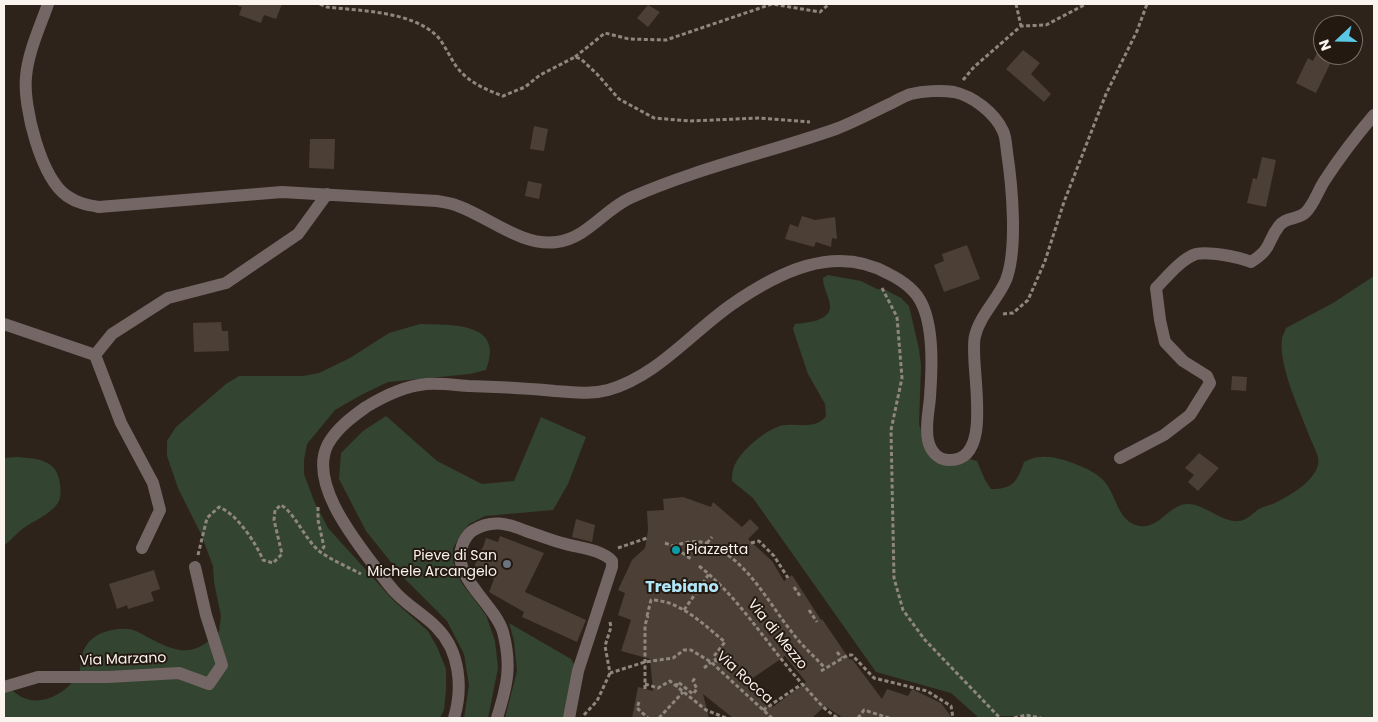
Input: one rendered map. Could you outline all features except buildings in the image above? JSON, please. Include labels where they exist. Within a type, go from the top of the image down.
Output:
[{"type":"street","points":[[48,4],[26,75],[25,93],[42,161],[54,184],[66,196],[81,204],[99,207],[261,192],[428,200],[455,204],[510,232],[532,240],[548,243],[562,242],[581,234],[622,201],[657,187],[840,128],[909,94],[938,91],[954,92],[984,106],[1003,131],[1012,195],[1012,255],[1005,282],[975,332],[972,353],[978,406],[977,427],[972,446],[963,456],[952,460],[944,460],[934,454],[928,444],[927,431],[931,372],[929,324],[921,301],[914,292],[893,276],[874,266],[835,260],[807,264],[769,282],[729,306],[660,363],[616,388],[594,394],[512,387],[426,384],[402,390],[373,403],[347,420],[328,444],[323,460],[324,478],[349,532],[395,592],[440,630],[447,642],[454,656],[459,678],[459,702],[454,718]]},
{"type":"street","points":[[1120,458],[1164,435],[1190,415],[1210,383],[1207,376],[1183,361],[1164,342],[1156,288],[1181,264],[1196,254],[1240,257],[1251,262],[1262,255],[1269,247],[1279,226],[1287,219],[1296,219],[1306,212],[1324,180],[1374,115]]},
{"type":"street","points":[[95,355],[112,334],[168,298],[226,284],[298,234],[326,194]]},
{"type":"street","points":[[4,324],[95,355]]},
{"type":"street","points":[[95,355],[121,423],[153,483],[160,510],[142,548]]},
{"type":"street","points":[[497,718],[506,691],[509,671],[506,645],[496,617],[468,580],[461,566],[459,555],[468,534],[481,526],[496,523],[508,524],[562,543],[603,554],[612,561],[612,567],[578,671],[569,718]]},
{"type":"street","name":"Via Marzano","points":[[4,687],[38,677],[108,677],[178,673],[209,684],[222,665],[206,615],[195,568]]},
{"type":"path","points":[[320,4],[327,8],[389,14],[416,23],[436,36],[460,71],[483,89],[503,96],[524,87],[540,75],[575,57],[605,33],[629,39],[666,40],[772,4],[820,12],[829,4]]},
{"type":"path","points":[[1016,4],[1021,26]]},
{"type":"path","points":[[954,92],[974,67],[1021,26],[1046,25],[1086,4]]},
{"type":"path","points":[[984,315],[1013,313],[1028,300],[1045,261],[1084,149],[1106,94],[1137,31],[1147,4]]},
{"type":"path","points":[[575,57],[581,59],[597,74],[619,99],[654,118],[690,121],[759,118],[813,122]]},
{"type":"path","points":[[874,266],[883,290],[897,317],[902,378],[892,430],[894,578],[903,610],[925,640],[1000,718]]},
{"type":"path","points":[[195,568],[207,518],[219,507],[226,510],[238,521],[259,550],[263,560],[273,563],[282,554],[274,520],[275,510],[281,505],[287,508],[305,535],[320,551],[362,574]]},
{"type":"path","points":[[318,505],[318,520],[324,547],[320,551]]},
{"type":"path","points":[[707,543],[712,537]]},
{"type":"path","points":[[603,554],[647,538]]},
{"type":"path","points":[[673,546],[688,541],[711,545]]},
{"type":"path","points":[[751,543],[759,541],[774,556],[788,578]]},
{"type":"path","points":[[665,542],[691,559]]},
{"type":"path","points":[[717,548],[746,570],[791,632],[823,670],[842,658],[852,655],[874,678],[927,691],[951,706],[953,718]]},
{"type":"path","name":"Via di Mezzo","points":[[699,566],[709,574],[749,617],[802,684],[838,718]]},
{"type":"path","points":[[684,610],[709,574]]},
{"type":"path","points":[[794,586],[800,596]]},
{"type":"path","points":[[704,668],[716,662],[714,656],[725,642],[684,610],[674,605],[651,600],[645,625],[645,686],[658,688],[670,681],[706,710],[726,718]]},
{"type":"path","points":[[810,610],[817,622]]},
{"type":"path","points":[[582,718],[597,701],[610,673],[605,646],[611,627]]},
{"type":"path","name":"Via Rocca","points":[[645,662],[673,658],[684,650],[691,650],[712,663],[772,718]]},
{"type":"path","points":[[837,652],[842,658]]},
{"type":"path","points":[[610,673],[645,662]]},
{"type":"path","points":[[676,687],[678,682],[692,694],[697,689],[693,681],[695,678]]},
{"type":"path","points":[[763,710],[802,684]]},
{"type":"path","points":[[659,718],[683,692]]},
{"type":"path","points":[[640,702],[638,708],[648,718]]},
{"type":"path","points":[[858,718],[864,710],[889,718]]},
{"type":"path","points":[[714,718],[716,714]]},
{"type":"path","points":[[1014,718],[1026,715],[1041,718]]},
{"type":"green space","points":[[828,275],[861,281],[877,289],[886,290],[901,298],[909,306],[921,366],[919,424],[928,455],[934,461],[942,465],[969,459],[977,461],[991,489],[998,489],[1013,483],[1019,475],[1024,462],[1037,457],[1057,458],[1099,476],[1108,486],[1125,517],[1136,525],[1144,526],[1156,522],[1173,509],[1186,504],[1200,507],[1226,519],[1240,521],[1248,518],[1259,509],[1289,496],[1312,477],[1318,465],[1318,459],[1296,403],[1283,362],[1282,338],[1286,328],[1333,303],[1374,276],[1374,718],[1028,718],[999,716],[1000,718],[979,718],[951,693],[876,672],[753,498],[732,481],[733,471],[740,457],[745,450],[766,433],[780,426],[811,425],[822,421],[826,416],[825,404],[808,374],[793,329],[795,324],[817,320],[827,315],[830,305],[823,278]]},
{"type":"green space","points":[[420,324],[460,326],[472,329],[482,335],[488,343],[490,354],[486,370],[470,374],[388,382],[361,395],[335,410],[307,444],[304,474],[314,501],[328,528],[394,601],[428,631],[437,647],[446,669],[444,710],[440,718],[4,718],[4,681],[18,695],[24,698],[32,700],[48,699],[63,691],[75,679],[79,673],[81,658],[86,646],[94,637],[102,633],[110,630],[128,629],[172,648],[187,650],[201,646],[219,632],[221,616],[214,582],[213,566],[201,534],[178,488],[167,456],[167,441],[176,427],[226,384],[239,376],[303,376],[319,373],[350,358],[389,333]]},
{"type":"green space","points":[[386,416],[437,461],[482,484],[514,481],[541,417],[586,437],[568,484],[553,510],[485,516],[469,524],[453,548],[453,561],[461,582],[486,615],[495,641],[498,668],[488,718],[464,718],[469,685],[464,654],[447,621],[402,576],[366,531],[339,479],[341,453],[363,431]]},
{"type":"green space","points":[[17,457],[39,460],[51,465],[58,476],[60,496],[55,507],[21,530],[4,546],[4,458]]},
{"type":"green space","points":[[509,623],[571,659],[578,671],[569,718],[505,718],[517,671],[514,641]]},
{"type":"place","name":"Piazzetta","points":[[676,550]]},
{"type":"place","name":"Pieve di San Michele Arcangelo","points":[[507,564]]},
{"type":"district","name":"Trebiano","points":[[682,588]]}]
